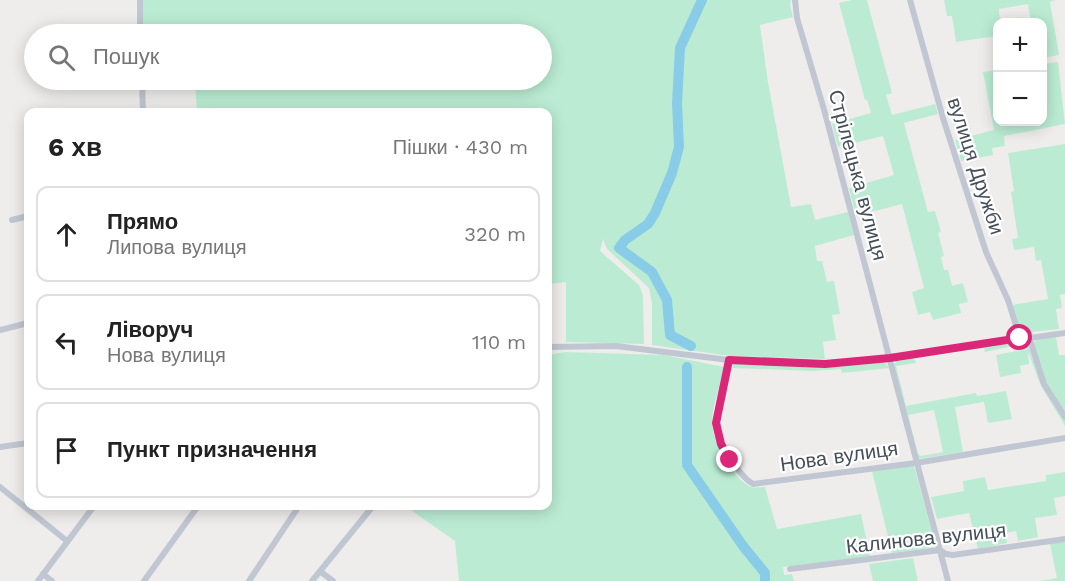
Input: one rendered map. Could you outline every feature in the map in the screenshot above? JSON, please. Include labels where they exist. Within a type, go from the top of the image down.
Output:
[{"type":"street","points":[[140,0],[140,24]]},
{"type":"street","name":"Стрілецька вулиця","points":[[795,0],[797,18],[825,113],[948,581]]},
{"type":"street","name":"вулиця Дружби","points":[[910,0],[943,118],[986,252],[1008,300],[1020,338]]},
{"type":"street","points":[[143,90],[144,108]]},
{"type":"street","points":[[12,220],[24,217]]},
{"type":"street","points":[[0,330],[24,324]]},
{"type":"street","points":[[552,347],[616,346],[729,360],[825,364],[890,358],[1065,333]]},
{"type":"street","points":[[1029,337],[1044,384],[1065,417]]},
{"type":"street","name":"Нова вулиця","points":[[729,360],[716,423],[721,444],[730,460],[753,484],[916,463],[1065,438]]},
{"type":"street","points":[[0,447],[24,444]]},
{"type":"street","points":[[0,487],[24,507]]},
{"type":"street","points":[[28,510],[66,541]]},
{"type":"street","points":[[38,581],[91,510]]},
{"type":"street","points":[[144,581],[195,510]]},
{"type":"street","points":[[249,581],[296,510]]},
{"type":"street","points":[[312,581],[371,510]]},
{"type":"street","name":"Калинова вулиця","points":[[790,569],[940,550],[953,555],[1065,539]]},
{"type":"street","points":[[321,572],[333,581]]},
{"type":"street","points":[[43,574],[52,581]]},
{"type":"green space","points":[[143,0],[791,0],[793,17],[760,25],[791,207],[811,204],[815,220],[848,212],[854,235],[815,246],[817,261],[822,261],[827,282],[834,281],[840,314],[832,315],[836,340],[823,342],[825,359],[730,356],[652,345],[652,303],[649,288],[607,249],[603,239],[600,251],[639,285],[643,295],[644,344],[566,342],[566,282],[552,284],[552,108],[197,108],[196,90],[552,90],[552,24],[143,24]]},
{"type":"green space","points":[[867,0],[892,93],[886,95],[892,115],[935,104],[938,114],[904,123],[928,212],[935,211],[941,232],[938,233],[944,256],[941,257],[944,270],[948,270],[952,286],[963,283],[968,302],[959,304],[961,313],[933,320],[930,312],[918,315],[912,292],[924,288],[902,204],[856,216],[849,188],[894,175],[883,136],[838,147],[832,124],[871,113],[867,100],[865,100],[839,3]]},
{"type":"green space","points":[[944,0],[1056,0],[1050,2],[1059,55],[1047,57],[1047,18],[1030,18],[1028,4],[999,9],[1000,18],[993,18],[993,37],[956,42],[952,16],[947,16]]},
{"type":"green space","points":[[1058,62],[1065,124],[1004,136],[1005,146],[992,148],[993,155],[961,161],[955,140],[994,130],[993,126],[1047,126],[1047,63]]},
{"type":"green space","points":[[993,71],[993,125],[983,72]]},
{"type":"green space","points":[[1065,144],[1065,294],[1060,295],[1062,308],[1056,309],[1059,329],[1021,333],[1012,305],[1048,299],[1041,260],[1036,261],[1034,247],[1014,250],[1012,239],[1018,238],[1008,153]]},
{"type":"green space","points":[[1056,337],[1059,355],[1065,355],[1065,413],[1046,383],[1033,344],[1036,340]]},
{"type":"green space","points":[[1018,342],[1028,345],[1042,385],[1065,420],[1065,426],[1041,386],[1028,352],[1029,364],[1020,366],[1021,373],[1000,377],[996,355],[1027,349],[1023,344],[985,352],[984,348]]},
{"type":"green space","points":[[565,352],[664,355],[724,367],[712,421],[715,438],[731,468],[744,483],[751,487],[765,487],[777,529],[861,514],[870,556],[783,567],[784,575],[792,574],[794,581],[459,581],[455,541],[411,510],[552,510],[552,354]]},
{"type":"green space","points":[[914,358],[916,363],[896,366],[906,406],[976,393],[977,396],[1006,391],[1012,419],[988,423],[984,402],[955,407],[963,452],[918,459],[894,365],[896,361]],"holes":[[[934,410],[943,452],[921,456],[918,454],[908,415]]]},
{"type":"green space","points":[[883,361],[890,368],[842,373],[841,369],[813,371],[732,368],[734,364],[825,366]]},
{"type":"green space","points":[[914,466],[936,547],[892,553],[872,471]]},
{"type":"green space","points":[[1065,472],[1065,496],[1054,498],[1057,515],[1035,518],[1038,537],[1018,541],[1016,531],[1006,533],[1007,543],[978,549],[969,513],[937,519],[931,497],[964,491],[963,481],[985,477],[988,490],[1046,481],[1046,475]]},
{"type":"green space","points":[[1065,541],[1065,581],[1039,581],[1057,578],[1050,544]]},
{"type":"green space","points":[[913,558],[918,581],[873,581],[869,564]]},
{"type":"waterway","points":[[691,346],[670,335],[667,300],[652,272],[619,248],[625,240],[648,224],[672,173],[679,147],[677,103],[680,48],[702,0]]},
{"type":"waterway","points":[[687,367],[687,465],[743,546],[765,573],[765,581]]},
{"type":"route","points":[[730,460],[721,444],[716,423],[729,360],[825,364],[890,358],[1020,338]]}]
